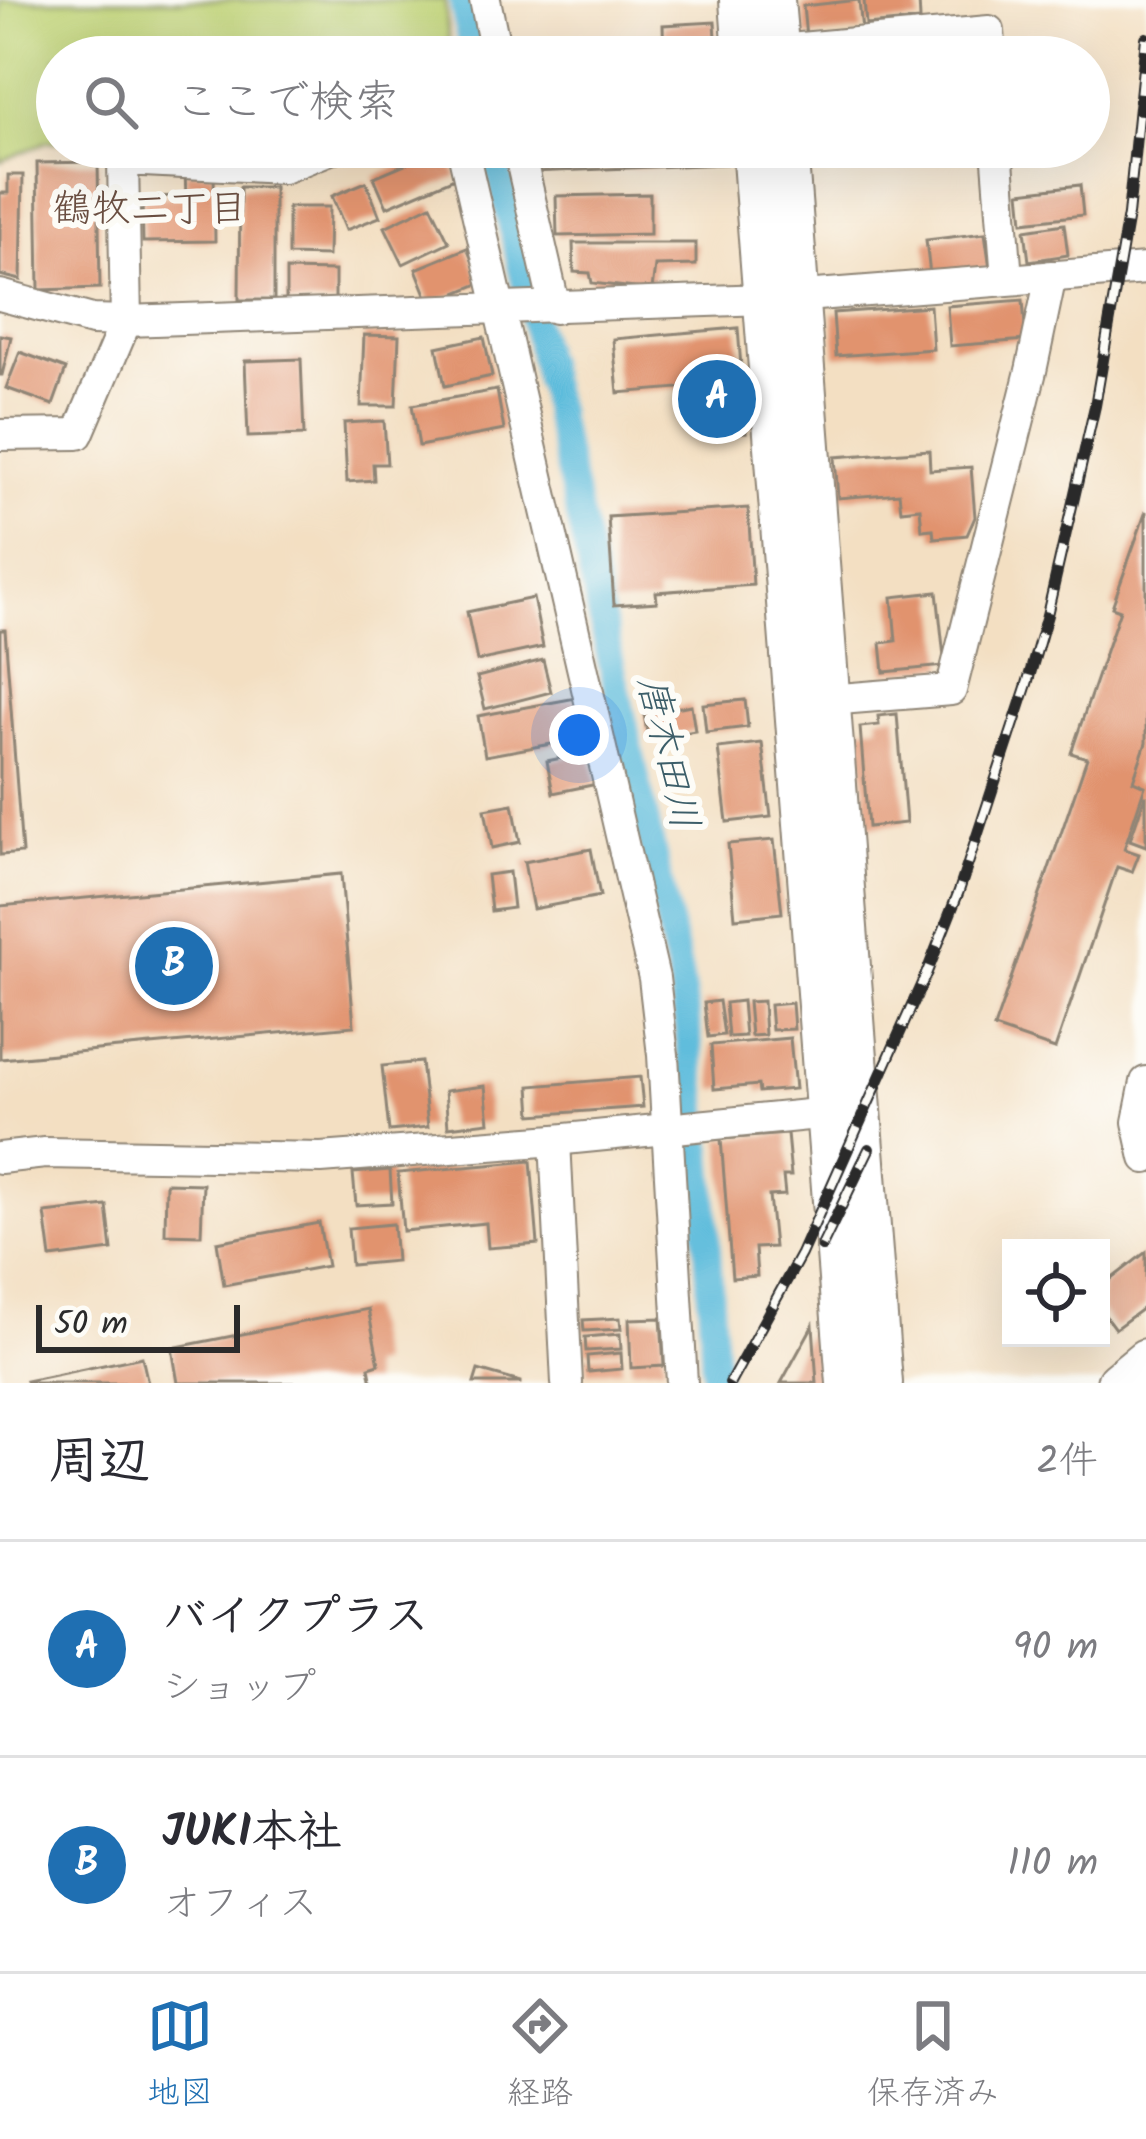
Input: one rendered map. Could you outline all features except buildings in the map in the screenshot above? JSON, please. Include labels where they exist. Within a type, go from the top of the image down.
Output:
[{"type":"main road","points":[[741,0],[758,36]]},
{"type":"main road","points":[[769,36],[773,0]]},
{"type":"main road","points":[[757,168],[782,298],[828,700],[881,1383]]},
{"type":"main road","points":[[785,168],[782,298],[848,1383]]},
{"type":"main road","points":[[1118,1383],[1146,1360]]},
{"type":"street","points":[[485,0],[493,36]]},
{"type":"street","points":[[943,36],[989,31],[989,36]]},
{"type":"street","points":[[0,435],[78,434],[126,321],[123,168]]},
{"type":"street","points":[[468,168],[505,310],[654,978],[663,1055],[686,1126],[682,1383]]},
{"type":"street","points":[[522,168],[550,309]]},
{"type":"street","points":[[998,168],[1006,279]]},
{"type":"street","points":[[0,295],[92,320],[126,321],[782,298],[1146,269]]},
{"type":"street","points":[[828,700],[951,690],[1051,276]]},
{"type":"street","points":[[1146,1082],[1138,1123],[1146,1158]]},
{"type":"street","points":[[0,1158],[45,1153],[321,1158],[829,1113]]},
{"type":"street","points":[[555,1140],[567,1383]]},
{"type":"green space","points":[[0,0],[445,0],[448,36],[36,36],[36,146],[0,162]]},
{"type":"waterway","name":"唐木田川","points":[[462,0],[469,36]]},
{"type":"waterway","name":"唐木田川","points":[[498,168],[680,976],[698,1128],[715,1383]]},
{"type":"railway","points":[[730,1383],[801,1254],[927,972],[959,891],[1027,684],[1095,406],[1128,215],[1146,38]]},
{"type":"railway","points":[[822,1246],[869,1149]]},
{"type":"place","name":"バイクプラス","points":[[717,399]]},
{"type":"place","name":"JUKI本社","points":[[174,966]]},
{"type":"district","name":"鶴牧二丁目","points":[[150,207]]}]
